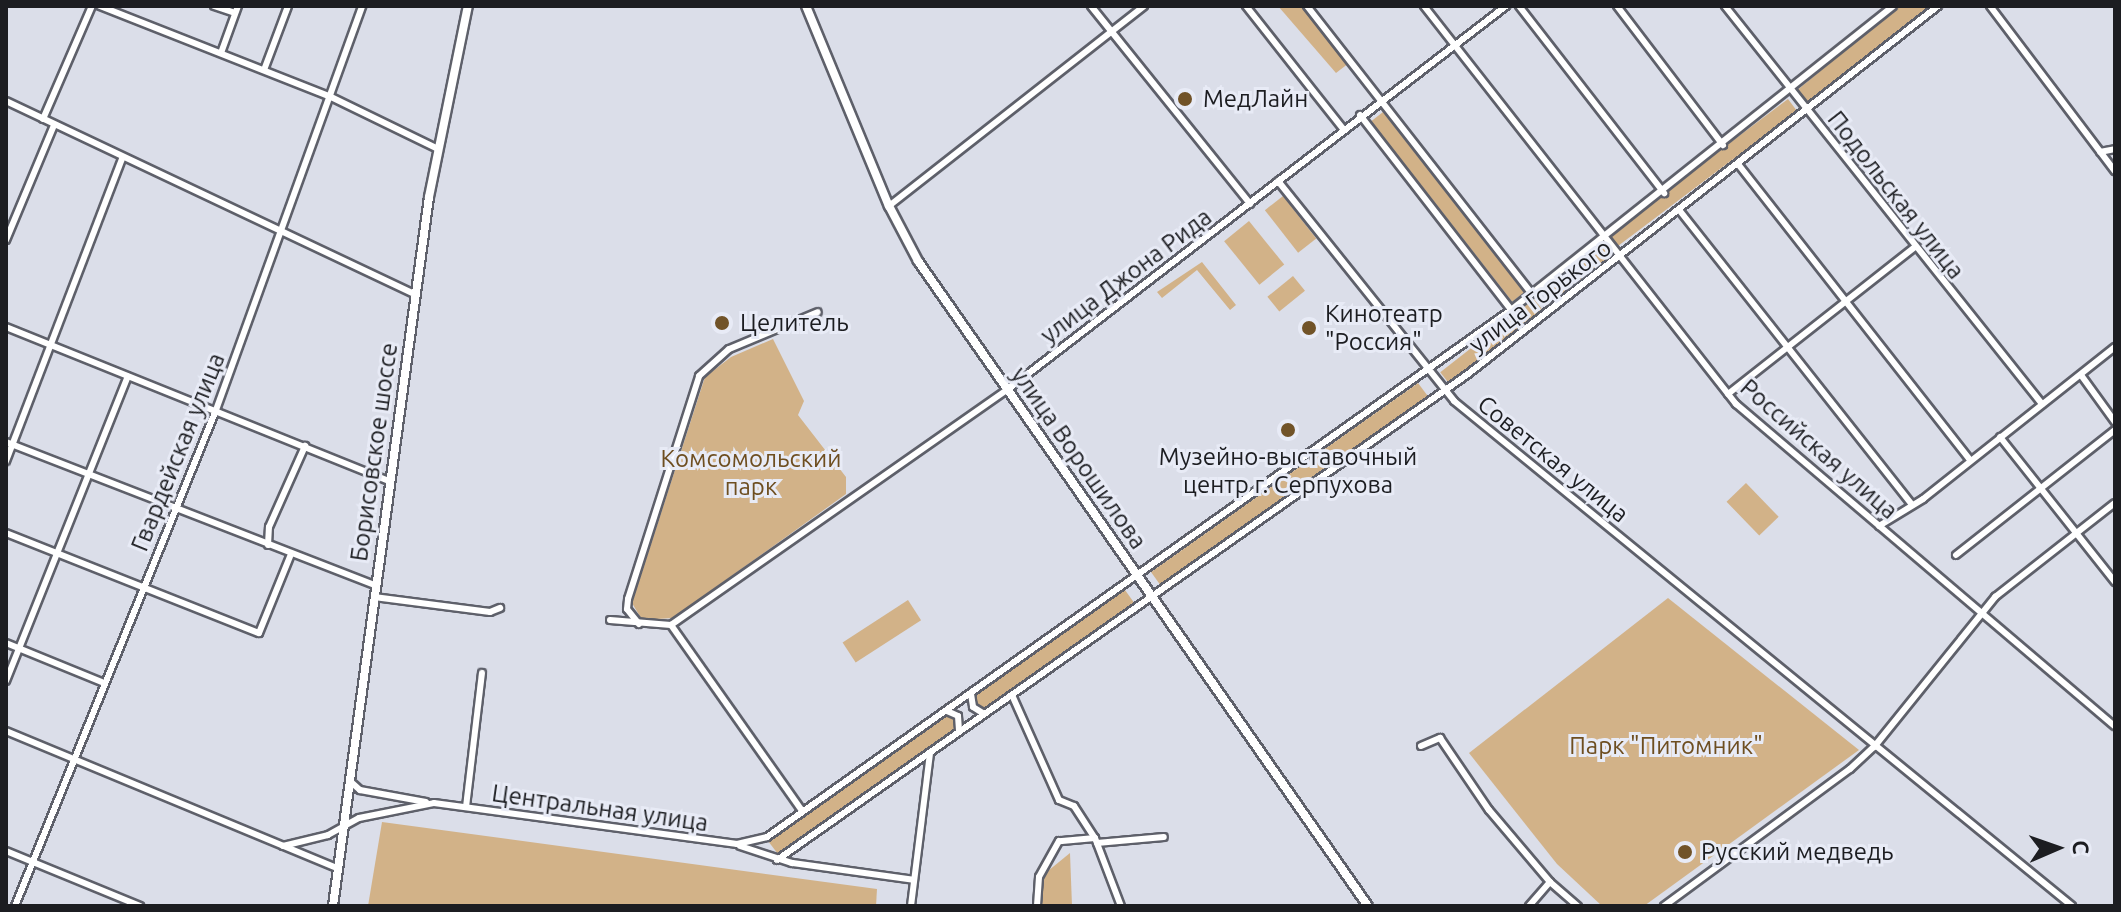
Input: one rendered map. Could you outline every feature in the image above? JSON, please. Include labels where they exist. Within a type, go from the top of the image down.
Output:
[{"type":"main road","name":"Борисовское шоссе","points":[[333,906],[436,148],[468,6]]},
{"type":"main road","name":"улица Ворошилова","points":[[806,6],[889,206],[918,261],[1368,906]]},
{"type":"street","points":[[43,119],[92,6]]},
{"type":"street","points":[[100,6],[329,96],[436,148]]},
{"type":"street","points":[[214,6],[236,9],[221,53]]},
{"type":"street","points":[[264,70],[288,6]]},
{"type":"street","name":"Гвардейская улица","points":[[15,906],[216,410],[362,6]]},
{"type":"street","points":[[1091,6],[1250,204],[1360,115],[1506,6]]},
{"type":"street","points":[[889,206],[1144,6]]},
{"type":"street","points":[[1246,6],[1343,129]]},
{"type":"street","points":[[1307,6],[1532,294]]},
{"type":"street","name":"Российская улица","points":[[1424,6],[1728,394],[2115,726]]},
{"type":"street","points":[[1519,6],[1664,193]]},
{"type":"street","points":[[1617,6],[1723,145]]},
{"type":"street","name":"улица Горького","points":[[1137,577],[1511,310],[1664,193],[1893,6]]},
{"type":"street","name":"улица Горького","points":[[1151,597],[1444,391],[1621,257],[1938,6]]},
{"type":"street","points":[[1990,6],[2115,171]]},
{"type":"street","name":"Подольская улица","points":[[1728,7],[1790,91],[2042,404]]},
{"type":"street","points":[[6,101],[122,159],[416,295]]},
{"type":"street","points":[[1360,115],[1511,310]]},
{"type":"street","points":[[6,240],[54,125]]},
{"type":"street","points":[[2100,152],[2115,149]]},
{"type":"street","points":[[6,461],[9,443],[122,159]]},
{"type":"street","points":[[1738,164],[1848,300],[1969,459]]},
{"type":"street","name":"Советская улица","points":[[1278,181],[1444,391],[1874,747],[2072,906]]},
{"type":"street","name":"улица Джона Рида","points":[[671,625],[1007,390],[1250,204]]},
{"type":"street","points":[[1680,211],[1911,504]]},
{"type":"street","points":[[1728,394],[1915,247]]},
{"type":"street","points":[[639,624],[627,609],[628,599],[699,376],[729,349],[818,312]]},
{"type":"street","points":[[6,327],[390,481]]},
{"type":"street","points":[[1879,526],[2115,347]]},
{"type":"street","points":[[2081,375],[2115,422]]},
{"type":"street","points":[[6,681],[128,376]]},
{"type":"street","points":[[1956,555],[2115,430]]},
{"type":"street","points":[[2000,437],[2115,582]]},
{"type":"street","points":[[9,443],[175,510],[375,585]]},
{"type":"street","points":[[268,545],[269,527],[305,446]]},
{"type":"street","points":[[1664,906],[1874,747],[1981,612],[2115,503]]},
{"type":"street","points":[[6,533],[259,633],[291,554]]},
{"type":"street","name":"Центральная улица","points":[[283,846],[346,827],[359,818],[434,803],[737,844],[767,837],[1137,577]]},
{"type":"street","points":[[374,597],[490,612],[500,608]]},
{"type":"street","points":[[777,860],[1151,597]]},
{"type":"street","points":[[610,620],[671,625],[802,811]]},
{"type":"street","points":[[6,643],[104,683]]},
{"type":"street","points":[[466,807],[482,673]]},
{"type":"street","points":[[971,694],[973,707],[984,714]]},
{"type":"street","points":[[1012,695],[1059,800],[1074,806],[1096,840],[1121,906]]},
{"type":"street","points":[[947,711],[958,716],[959,731]]},
{"type":"street","points":[[6,731],[339,869]]},
{"type":"street","points":[[1421,746],[1440,738],[1489,810],[1550,882],[1578,906]]},
{"type":"street","points":[[911,906],[930,753]]},
{"type":"street","points":[[351,782],[360,790],[434,803]]},
{"type":"street","points":[[767,837],[767,857]]},
{"type":"street","points":[[1037,906],[1039,877],[1059,841],[1164,837]]},
{"type":"street","points":[[737,844],[777,860],[914,880]]},
{"type":"street","points":[[6,851],[140,906]]},
{"type":"street","points":[[1529,906],[1550,882]]},
{"type":"green space","points":[[1278,6],[1304,6],[1349,63],[1336,73]]},
{"type":"green space","points":[[1898,6],[1932,6],[1805,104],[1795,92]]},
{"type":"green space","points":[[1788,99],[1797,111],[1617,246],[1608,234]]},
{"type":"green space","points":[[1383,112],[1524,292],[1512,302],[1371,121]]},
{"type":"green space","points":[[1283,196],[1316,239],[1298,253],[1265,210]]},
{"type":"green space","points":[[1249,221],[1284,265],[1259,285],[1224,241]]},
{"type":"green space","points":[[1604,246],[1614,258],[1562,302],[1552,290]]},
{"type":"green space","points":[[1202,262],[1236,305],[1230,310],[1197,270],[1162,298],[1157,292]]},
{"type":"green space","points":[[1293,276],[1305,291],[1279,312],[1267,297]]},
{"type":"green space","points":[[1534,299],[1544,312],[1450,385],[1440,372]]},
{"type":"green space","name":"Комсомольский парк","points":[[773,339],[804,401],[798,415],[846,477],[846,494],[673,618],[642,620],[632,603],[705,377],[731,357]]},
{"type":"green space","points":[[1418,383],[1430,399],[1161,586],[1151,572]]},
{"type":"green space","points":[[1746,483],[1779,517],[1759,536],[1727,502]]},
{"type":"green space","points":[[1125,590],[1135,604],[987,709],[977,705],[977,694]]},
{"type":"green space","name":"Парк \"Питомник\"","points":[[1668,598],[1859,750],[1644,906],[1602,906],[1557,864],[1469,753]]},
{"type":"green space","points":[[908,600],[921,620],[856,663],[843,642]]},
{"type":"green space","points":[[946,715],[956,719],[954,731],[778,854],[768,841]]},
{"type":"green space","points":[[382,822],[877,889],[876,906],[368,906]]},
{"type":"green space","points":[[1070,853],[1072,906],[1042,906],[1043,875]]},
{"type":"place","name":"МедЛайн","points":[[1185,99]]},
{"type":"place","name":"Целитель","points":[[722,323]]},
{"type":"place","name":"Кинотеатр \"Россия\"","points":[[1309,328]]},
{"type":"place","name":"Музейно-выставочный центр г. Серпухова","points":[[1288,430]]},
{"type":"place","name":"Русский медведь","points":[[1685,852]]}]
